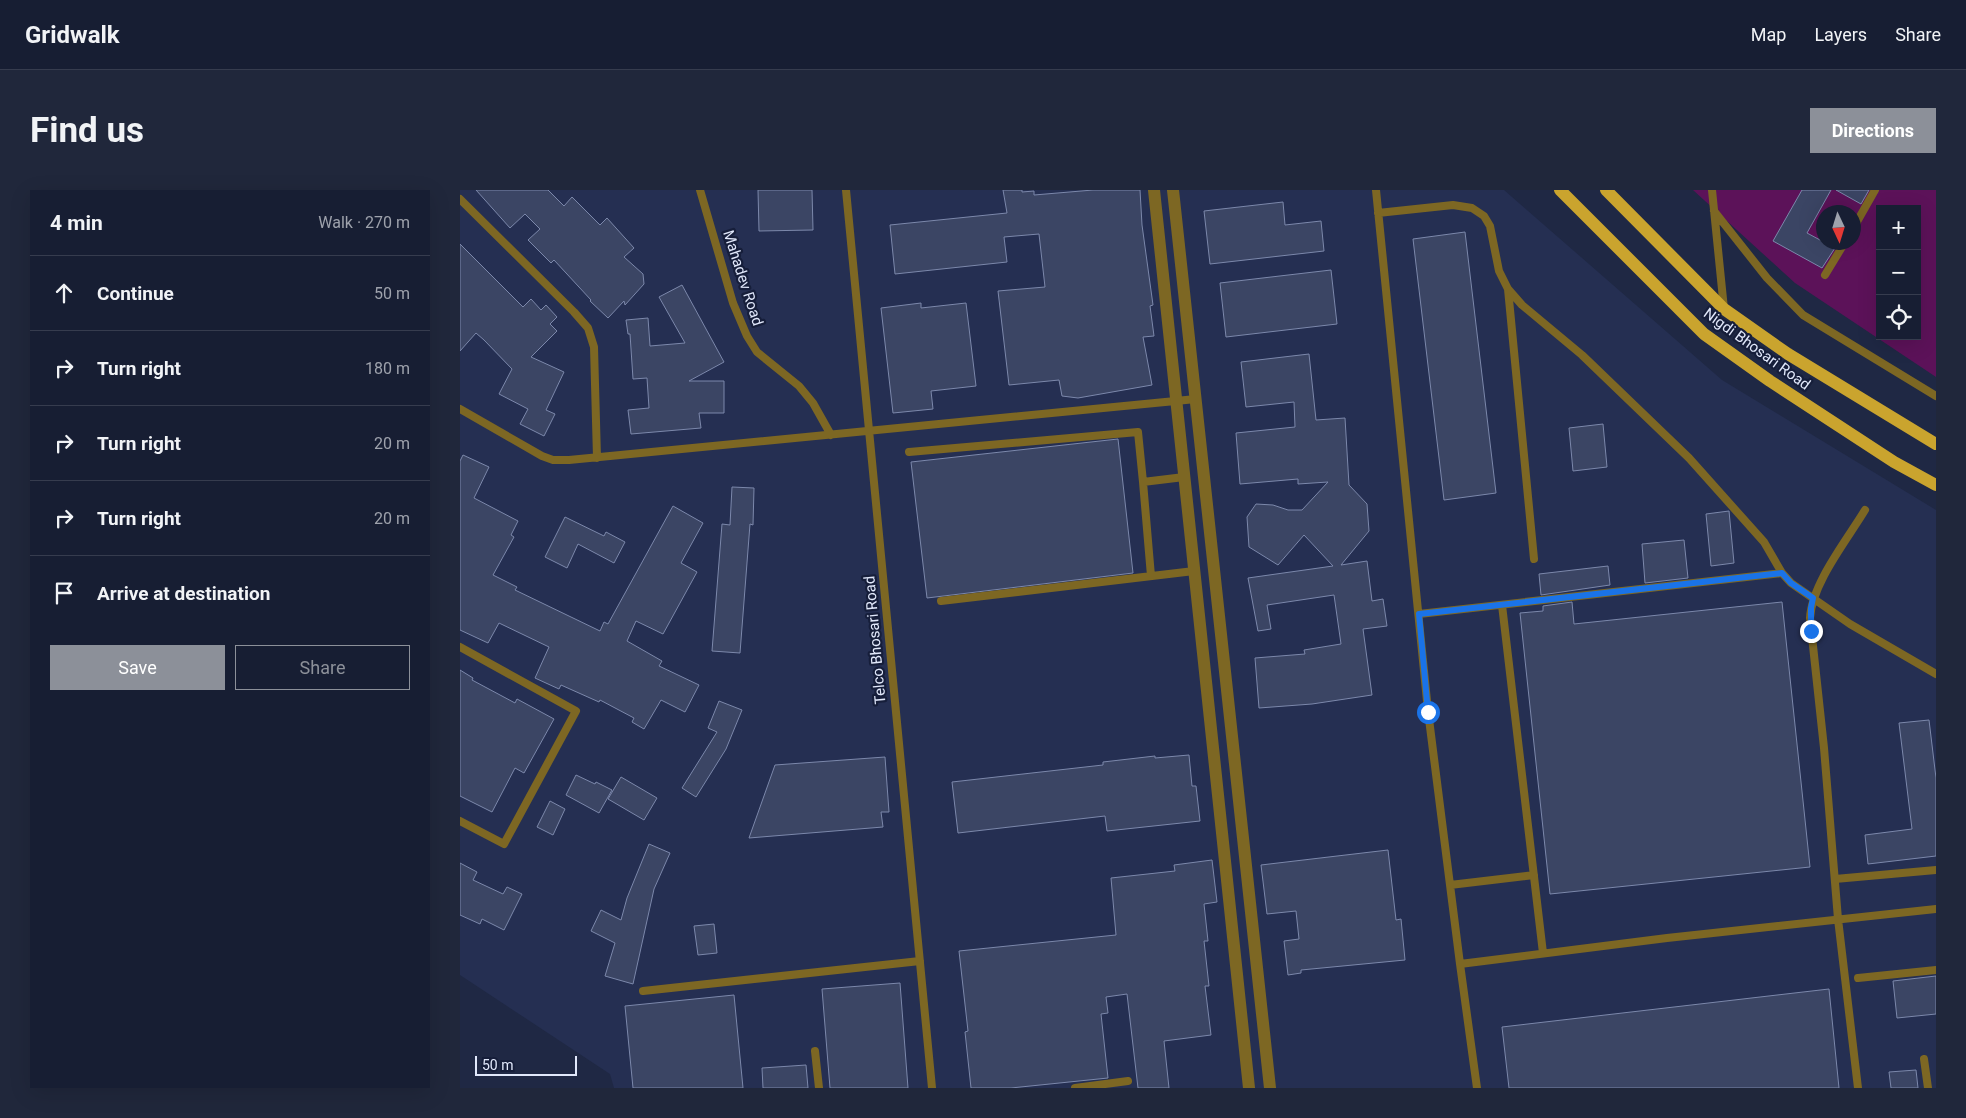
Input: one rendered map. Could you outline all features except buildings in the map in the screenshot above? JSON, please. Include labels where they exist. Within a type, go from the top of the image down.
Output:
[{"type":"main road","name":"Nigdi Bhosari Road","points":[[1560,190],[1704,334],[1770,381],[1894,462],[1936,485]]},
{"type":"main road","name":"Nigdi Bhosari Road","points":[[1606,190],[1724,309],[1788,354],[1936,444]]},
{"type":"street","points":[[1154,190],[1249,1088]]},
{"type":"street","points":[[1172,190],[1270,1088]]},
{"type":"lane","name":"Mahadev Road","points":[[700,190],[733,303],[747,336],[757,352],[799,386],[813,403],[831,435]]},
{"type":"lane","name":"Telco Bhosari Road","points":[[846,190],[932,1088]]},
{"type":"lane","points":[[1376,190],[1428,712],[1477,1088]]},
{"type":"lane","points":[[1712,190],[1724,309]]},
{"type":"lane","points":[[1861,215],[1875,190]]},
{"type":"lane","points":[[460,199],[588,328],[594,347],[597,458]]},
{"type":"lane","points":[[1378,212],[1453,205],[1472,208],[1484,216],[1490,226],[1499,271],[1508,289],[1522,305],[1582,355],[1689,458],[1764,542],[1782,573],[1791,583],[1850,624],[1936,674]]},
{"type":"lane","points":[[1714,211],[1767,278],[1803,315],[1936,396]]},
{"type":"lane","points":[[1825,275],[1840,250]]},
{"type":"lane","points":[[1508,289],[1534,559]]},
{"type":"lane","points":[[460,409],[542,456],[553,460],[568,460],[1196,399]]},
{"type":"lane","points":[[909,452],[1138,432],[1151,576]]},
{"type":"lane","points":[[1143,482],[1184,477]]},
{"type":"lane","points":[[1858,1088],[1838,919],[1824,748],[1810,613],[1813,598],[1820,583],[1865,510]]},
{"type":"lane","points":[[941,601],[1194,571]]},
{"type":"lane","points":[[1419,614],[1782,573]]},
{"type":"lane","points":[[1502,605],[1543,953]]},
{"type":"lane","points":[[460,647],[576,711],[504,844],[460,821]]},
{"type":"lane","points":[[1834,879],[1936,870]]},
{"type":"lane","points":[[1450,885],[1534,875]]},
{"type":"lane","points":[[1460,964],[1936,909]]},
{"type":"lane","points":[[643,991],[920,961]]},
{"type":"lane","points":[[1858,978],[1936,970]]},
{"type":"lane","points":[[815,1051],[819,1088]]},
{"type":"lane","points":[[1924,1059],[1928,1088]]},
{"type":"lane","points":[[1075,1088],[1128,1081]]},
{"type":"shaded area","points":[[460,190],[1504,190],[1722,380],[1936,510],[1936,1088],[614,1088],[610,1074],[460,975]]},
{"type":"shaded area","points":[[1693,190],[1936,190],[1936,377],[1880,340],[1921,340],[1921,205],[1876,205],[1876,337],[1795,283]]},
{"type":"route","points":[[1428,712],[1419,614],[1782,573],[1791,583],[1813,598],[1810,618],[1811,631]]}]
